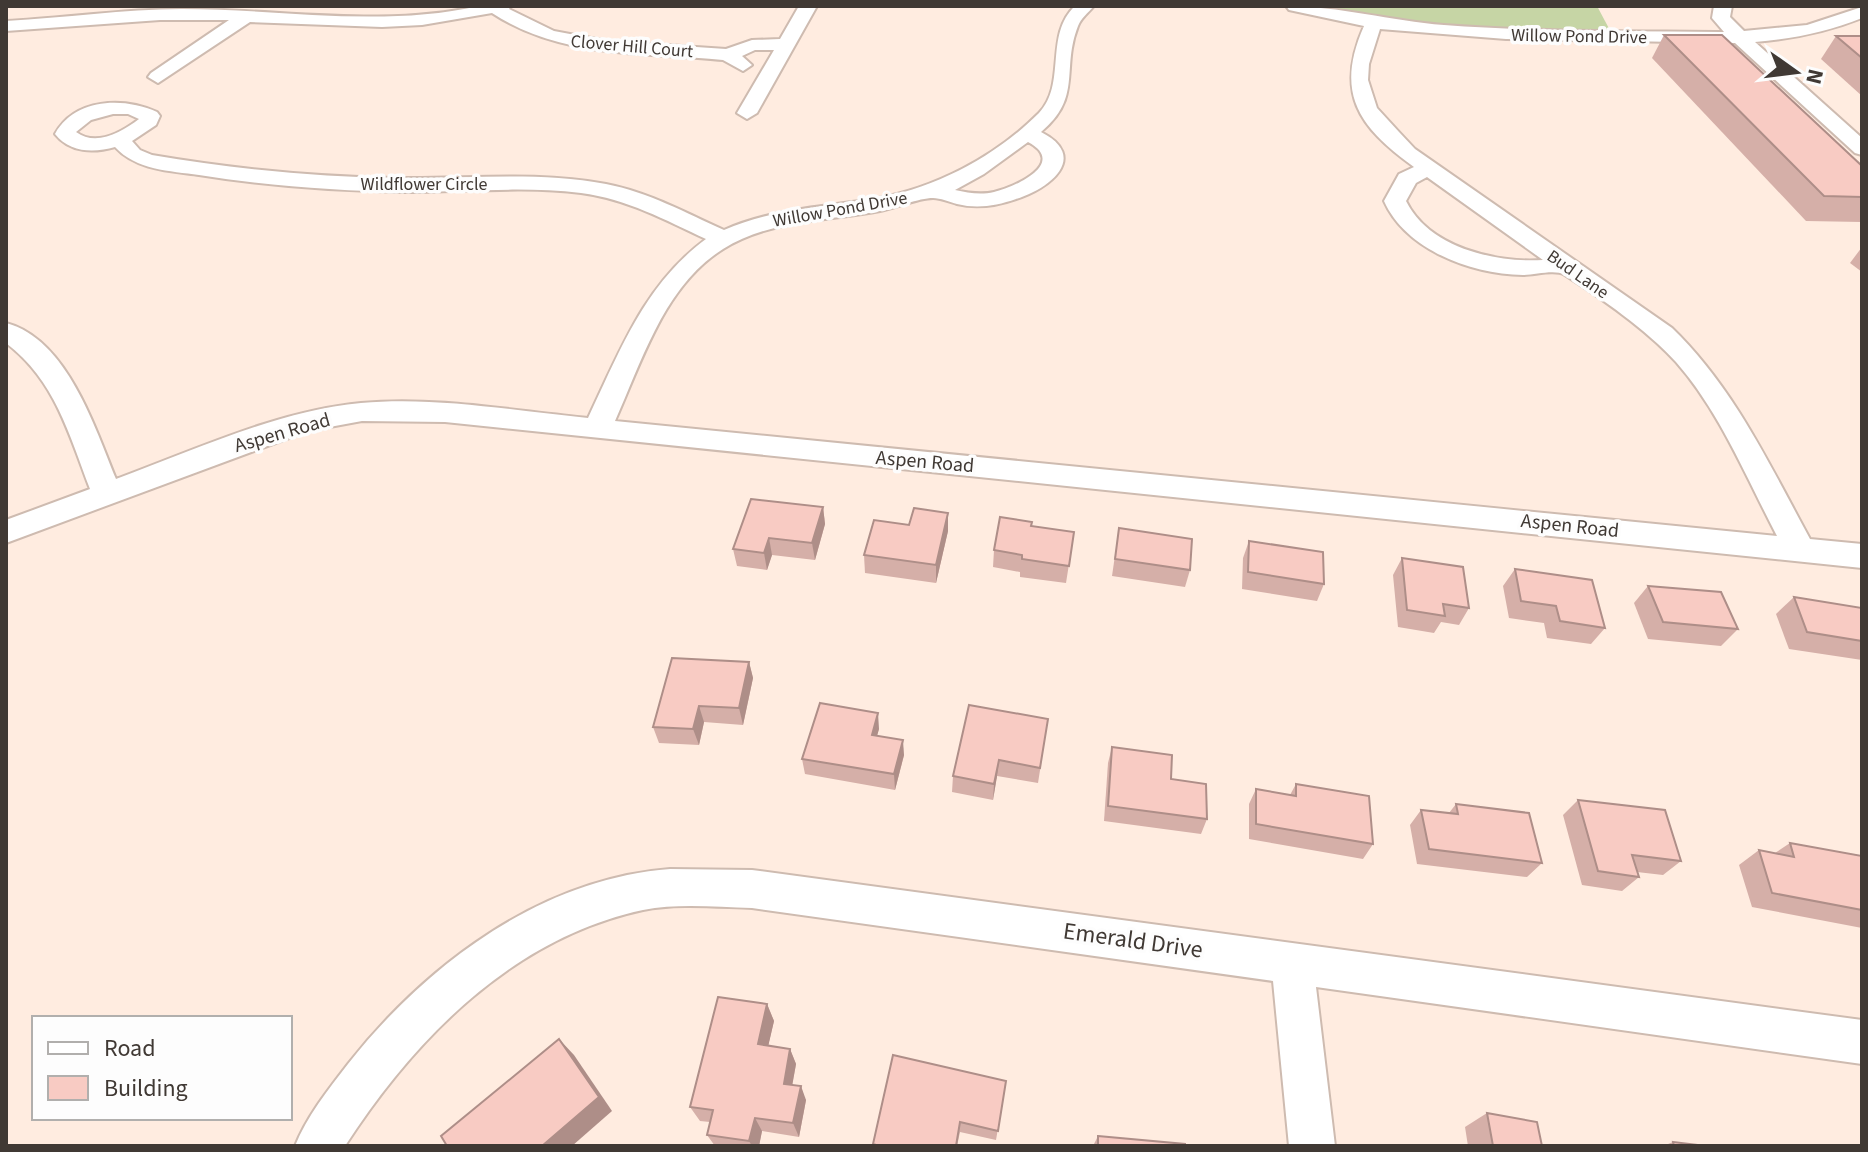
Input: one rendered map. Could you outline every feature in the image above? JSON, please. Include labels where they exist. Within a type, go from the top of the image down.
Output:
[{"type":"street","points":[[87,21],[102,6]]},
{"type":"street","points":[[358,23],[378,6]]},
{"type":"street","points":[[747,113],[808,6]]},
{"type":"street","name":"Willow Pond Drive","points":[[597,428],[651,318],[673,281],[688,264],[726,240],[759,225],[797,215],[934,191],[976,169],[1027,133],[1054,107],[1059,94],[1067,27],[1073,16],[1085,6]]},
{"type":"street","name":"Willow Pond Drive","points":[[1295,6],[1434,31],[1506,35],[1738,36],[1810,29],[1862,10]]},
{"type":"street","points":[[1723,6],[1721,18],[1738,36],[1862,149]]},
{"type":"street","points":[[1853,6],[1862,10]]},
{"type":"street","points":[[6,26],[152,14],[358,23],[409,22],[499,7]]},
{"type":"street","name":"Clover Hill Court","points":[[499,7],[516,24],[572,43],[728,55],[752,45],[788,44]]},
{"type":"street","points":[[158,77],[247,16]]},
{"type":"street","name":"Bud Lane","points":[[1374,22],[1357,66],[1360,93],[1384,129],[1428,168],[1663,334],[1687,355],[1713,390],[1799,548]]},
{"type":"street","points":[[6,34],[54,24]]},
{"type":"street","name":"Clover Hill Court","points":[[728,55],[736,63],[774,69]]},
{"type":"street","points":[[934,191],[967,200],[983,200],[1000,198],[1029,187],[1049,171],[1052,156],[1044,143],[1027,133]]},
{"type":"street","name":"Wildflower Circle","points":[[120,140],[133,154],[147,160],[249,176],[401,185],[542,183],[584,187],[646,201],[726,240]]},
{"type":"street","points":[[1428,168],[1407,179],[1395,201],[1397,210],[1424,236],[1500,266],[1528,268],[1564,265]]},
{"type":"street","points":[[6,331],[46,361],[68,391],[107,494]]},
{"type":"street","name":"Aspen Road","points":[[6,532],[266,434],[362,412],[445,413],[1862,556]]},
{"type":"street","name":"Emerald Drive","points":[[318,1146],[342,1107],[384,1052],[431,1002],[471,970],[529,934],[571,914],[643,891],[685,887],[752,889],[1862,1042]]},
{"type":"street","points":[[1292,962],[1312,1146]]},
{"type":"green space","points":[[1295,6],[1597,6],[1613,36],[1453,30],[1374,21]]},
{"type":"building","points":[[1664,35],[1722,35],[1862,166],[1862,197],[1824,196]]},
{"type":"building","points":[[1836,36],[1862,36],[1862,58]]},
{"type":"building","points":[[751,499],[823,507],[812,543],[769,538],[764,553],[733,549]]},
{"type":"building","points":[[914,508],[948,513],[936,565],[864,555],[874,520],[909,525]]},
{"type":"building","points":[[1000,517],[1032,522],[1031,526],[1074,532],[1069,566],[1022,559],[1022,555],[994,550]]},
{"type":"building","points":[[1119,528],[1192,539],[1190,570],[1115,559]]},
{"type":"building","points":[[1249,541],[1323,552],[1324,584],[1248,572]]},
{"type":"building","points":[[1402,558],[1463,567],[1469,608],[1443,604],[1445,616],[1407,610]]},
{"type":"building","points":[[1515,569],[1592,580],[1605,628],[1560,621],[1556,606],[1521,601]]},
{"type":"building","points":[[1648,586],[1721,592],[1738,629],[1663,622]]},
{"type":"building","points":[[1794,597],[1862,608],[1862,641],[1807,632]]},
{"type":"building","points":[[672,658],[749,662],[739,708],[699,706],[693,729],[653,727]]},
{"type":"building","points":[[820,703],[878,713],[872,735],[903,740],[894,774],[802,759]]},
{"type":"building","points":[[969,705],[1048,719],[1040,768],[999,760],[994,784],[953,776]]},
{"type":"building","points":[[1112,747],[1172,755],[1171,779],[1206,784],[1207,819],[1108,806]]},
{"type":"building","points":[[1296,784],[1369,796],[1373,844],[1256,824],[1256,789],[1296,796]]},
{"type":"building","points":[[1578,800],[1665,810],[1681,861],[1632,855],[1639,877],[1598,871]]},
{"type":"building","points":[[1456,804],[1529,813],[1542,863],[1429,849],[1421,810],[1458,814]]},
{"type":"building","points":[[1790,843],[1862,856],[1862,910],[1772,893],[1759,850],[1794,857]]},
{"type":"building","points":[[718,997],[767,1004],[758,1044],[790,1049],[784,1084],[801,1086],[793,1123],[755,1118],[749,1141],[707,1135],[713,1110],[690,1107]]},
{"type":"building","points":[[559,1039],[599,1097],[542,1146],[447,1146],[441,1136]]},
{"type":"building","points":[[893,1055],[1006,1081],[998,1131],[960,1122],[956,1146],[873,1144]]},
{"type":"building","points":[[1487,1113],[1537,1122],[1542,1146],[1493,1146]]},
{"type":"building","points":[[1098,1136],[1185,1144],[1185,1146],[1098,1146]]},
{"type":"building","points":[[1673,1142],[1706,1146],[1674,1146]]}]
